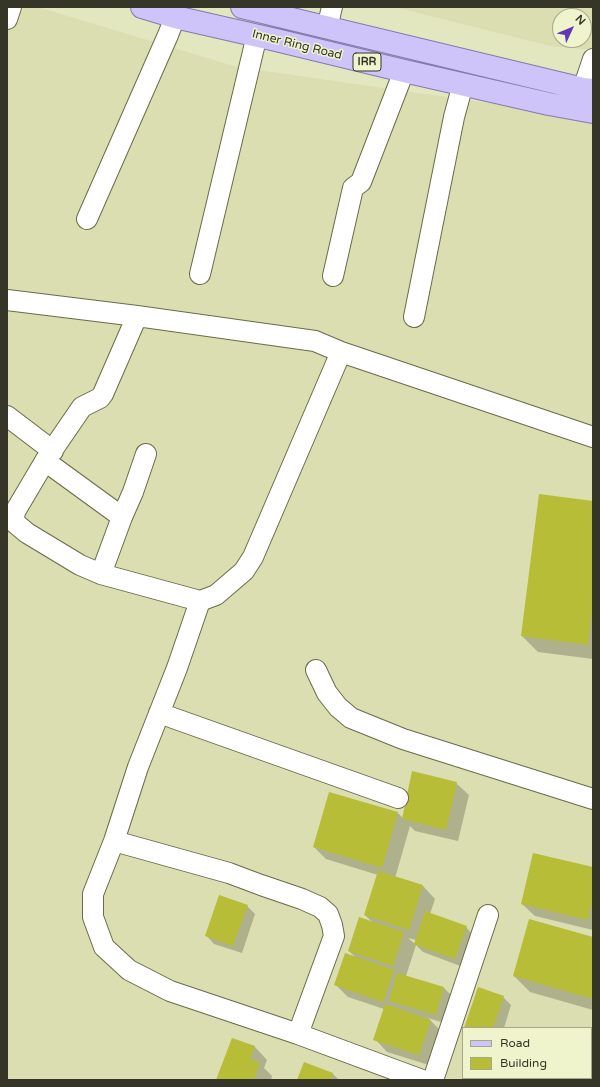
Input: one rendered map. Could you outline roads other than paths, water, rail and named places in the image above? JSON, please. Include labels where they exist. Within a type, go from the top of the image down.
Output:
[{"type":"main road","name":"Inner Ring Road","points":[[142,7],[175,17],[257,35],[404,71],[590,112]]},
{"type":"main road","name":"Inner Ring Road","points":[[242,7],[588,90]]},
{"type":"street","points":[[7,19],[11,7]]},
{"type":"street","points":[[327,28],[332,7]]},
{"type":"street","points":[[87,219],[175,17]]},
{"type":"street","points":[[200,274],[257,35]]},
{"type":"street","points":[[590,112],[588,90],[593,59]]},
{"type":"street","points":[[333,276],[353,188],[361,182],[404,71]]},
{"type":"street","points":[[414,317],[454,118],[463,84]]},
{"type":"street","points":[[7,300],[315,340],[341,352],[593,437]]},
{"type":"street","points":[[137,316],[103,394],[100,398],[82,407],[49,456],[16,510],[10,513],[15,523],[27,533],[80,565],[102,574],[200,601],[216,595],[244,571],[253,557],[341,352]]},
{"type":"street","points":[[7,416],[49,456],[122,517]]},
{"type":"street","points":[[102,574],[146,454]]},
{"type":"street","points":[[200,601],[177,668],[138,767],[114,841],[93,894],[93,917],[104,947],[129,970],[170,991],[298,1034],[422,1080]]},
{"type":"street","points":[[316,670],[327,693],[338,707],[351,718],[404,739],[593,799]]},
{"type":"street","points":[[159,713],[398,798]]},
{"type":"street","points":[[114,841],[229,873],[302,899],[320,907],[328,914],[334,936],[298,1034]]},
{"type":"street","points":[[433,1080],[488,915]]}]
